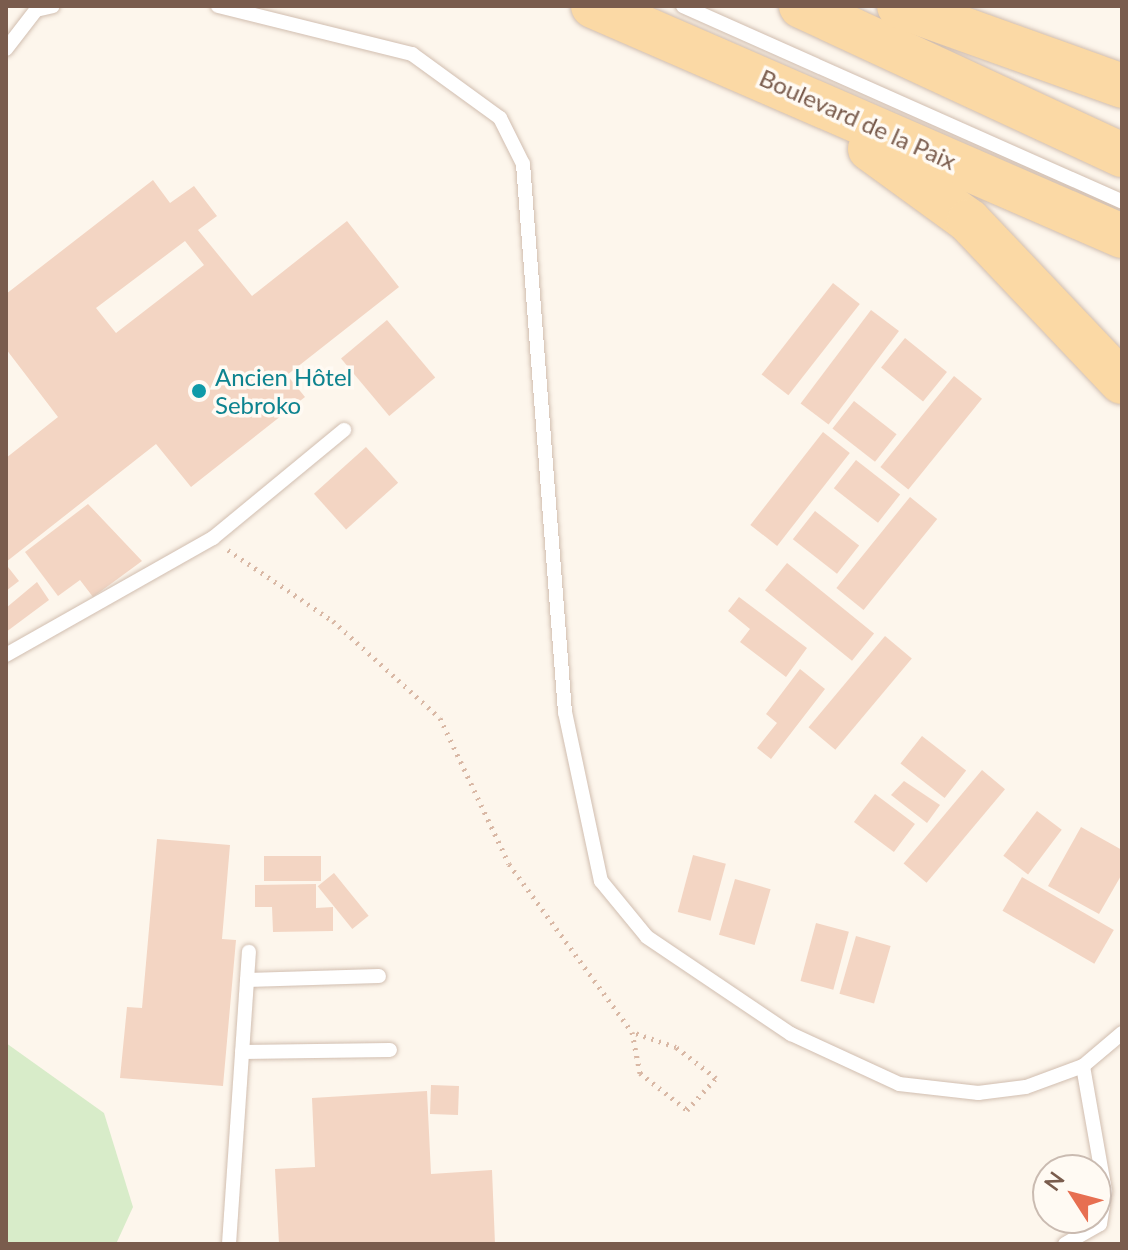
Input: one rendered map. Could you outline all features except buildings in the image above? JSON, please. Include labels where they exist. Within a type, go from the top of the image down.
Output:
[{"type":"main road","name":"Boulevard de la Paix","points":[[593,6],[736,64],[1122,236]]},
{"type":"main road","points":[[801,6],[1122,155]]},
{"type":"main road","points":[[899,6],[1122,86]]},
{"type":"main road","points":[[736,64],[917,178],[969,221],[1122,382]]},
{"type":"lane","points":[[6,49],[36,10],[53,6]]},
{"type":"lane","points":[[218,6],[412,54],[500,118],[523,164],[565,712],[601,881],[647,937],[791,1034],[899,1084],[978,1093],[1026,1087],[1083,1066],[1122,1033]]},
{"type":"lane","name":"Boulevard de la Paix","points":[[683,6],[1122,201]]},
{"type":"lane","points":[[6,655],[213,538],[344,430]]},
{"type":"lane","points":[[229,1244],[249,952]]},
{"type":"lane","points":[[247,980],[379,976]]},
{"type":"lane","points":[[242,1052],[390,1050]]},
{"type":"lane","points":[[1065,1244],[1100,1224],[1105,1191],[1083,1066]]},
{"type":"path","points":[[213,538],[333,621],[440,718],[509,864],[632,1032],[640,1073],[687,1110],[716,1078],[676,1047],[632,1032]]},
{"type":"green space","points":[[6,1043],[104,1113],[133,1207],[116,1244],[6,1244]]},
{"type":"place","name":"Ancien Hôtel Sebroko","points":[[199,391]]}]
